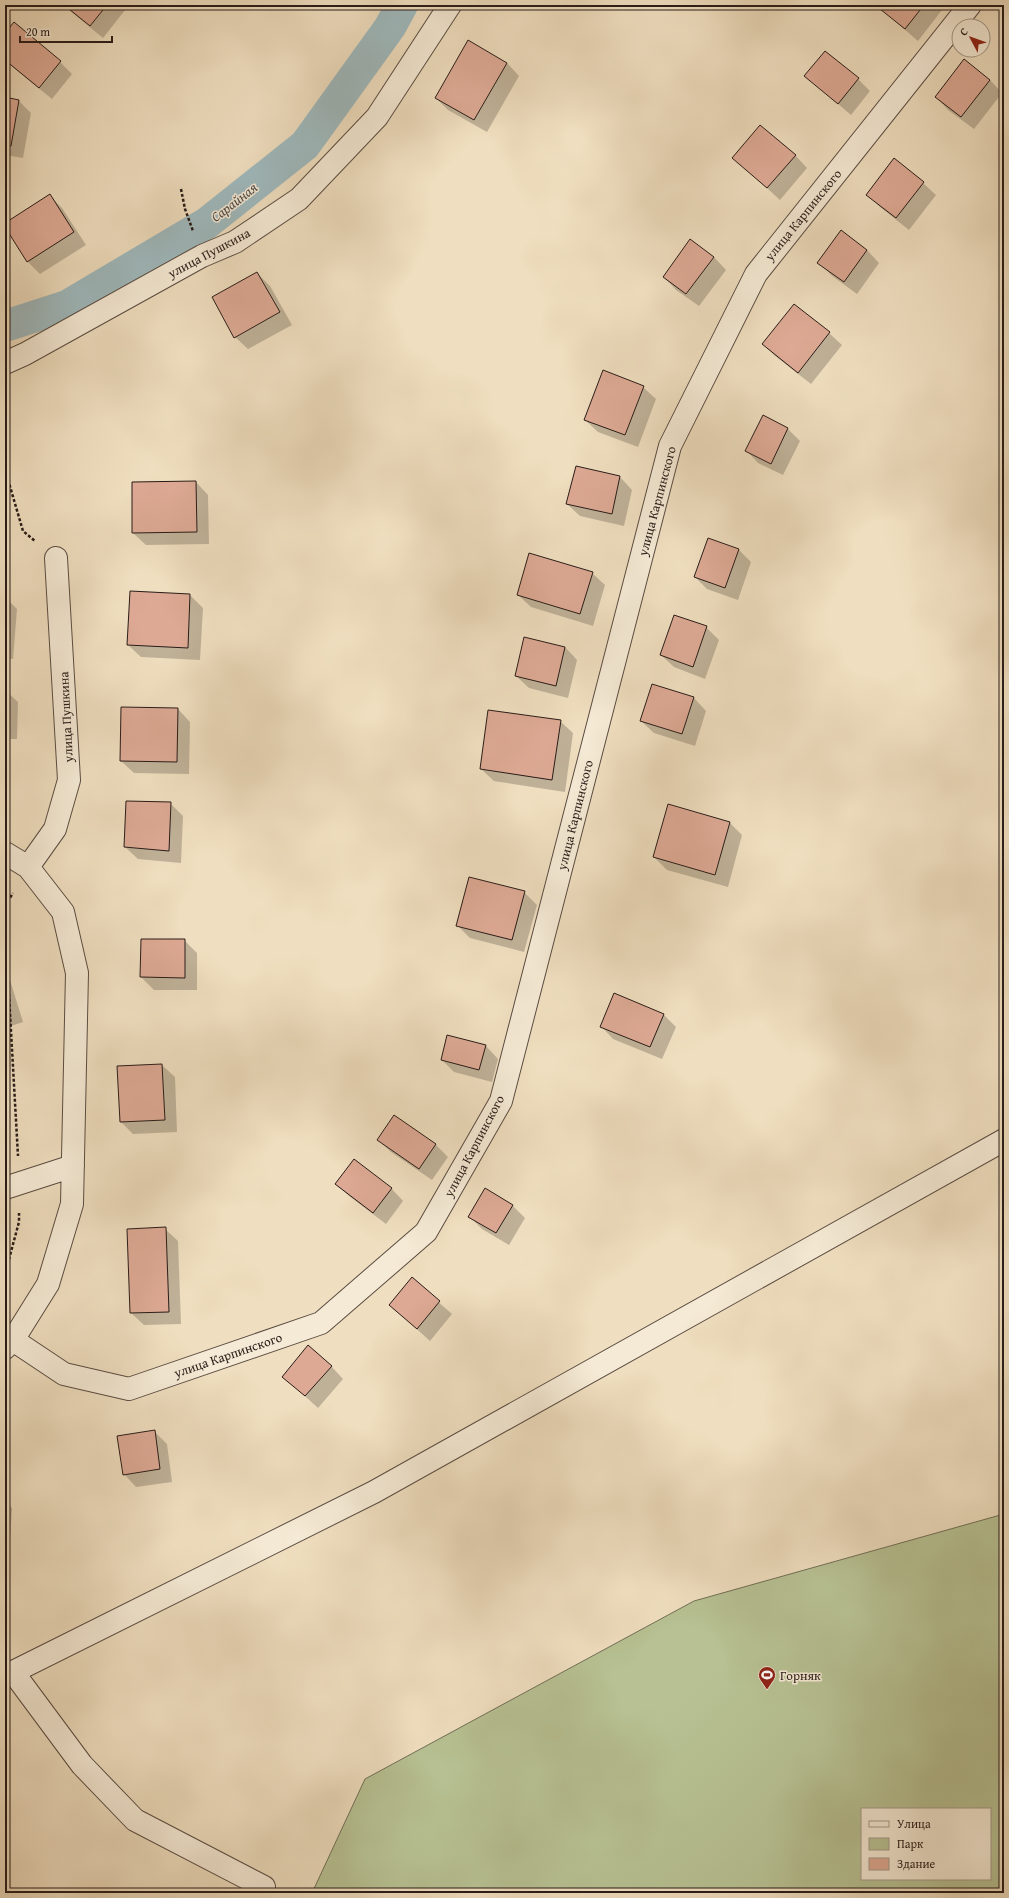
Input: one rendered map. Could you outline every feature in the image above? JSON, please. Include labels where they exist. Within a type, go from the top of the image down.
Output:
[{"type":"street","name":"улица Пушкина","points":[[5,363],[32,350],[202,256],[235,242],[299,199],[377,117],[450,5]]},
{"type":"street","name":"улица Карпинского","points":[[9,1344],[64,1374],[129,1389],[321,1323],[426,1232],[501,1101],[670,446],[756,274],[970,5]]},
{"type":"street","name":"улица Пушкина","points":[[28,867],[55,828],[69,780],[56,558]]},
{"type":"street","points":[[5,853],[28,867],[64,912],[77,973],[72,1204],[48,1284],[9,1344]]},
{"type":"street","points":[[261,1893],[264,1887],[135,1820],[82,1765],[9,1674],[374,1492],[1004,1140]]},
{"type":"street","points":[[12,1185],[73,1166]]},
{"type":"path","points":[[181,190],[184,209],[196,237]]},
{"type":"path","points":[[5,455],[8,483],[23,531],[56,558]]},
{"type":"path","points":[[5,924],[12,1185],[19,1222],[5,1274]]},
{"type":"green space","name":"Горняк","points":[[1004,1514],[1004,1893],[312,1893],[365,1779],[694,1601]]},
{"type":"building","points":[[64,5],[107,5],[90,26]]},
{"type":"building","points":[[875,5],[924,5],[905,29]]},
{"type":"building","points":[[14,22],[61,61],[39,88],[5,60],[5,33]]},
{"type":"building","points":[[468,40],[507,63],[474,120],[435,98]]},
{"type":"building","points":[[825,51],[859,78],[838,104],[804,76]]},
{"type":"building","points":[[964,59],[990,80],[961,117],[935,97]]},
{"type":"building","points":[[5,97],[19,100],[11,146],[5,145]]},
{"type":"building","points":[[760,125],[796,155],[767,188],[732,158]]},
{"type":"building","points":[[894,158],[924,182],[896,218],[866,195]]},
{"type":"building","points":[[50,194],[74,232],[27,262],[5,227],[5,223]]},
{"type":"building","points":[[841,230],[867,250],[844,282],[817,263]]},
{"type":"building","points":[[690,239],[714,257],[686,294],[663,277]]},
{"type":"building","points":[[257,272],[280,312],[234,338],[212,297]]},
{"type":"building","points":[[794,304],[830,332],[798,373],[762,344]]},
{"type":"building","points":[[603,370],[644,386],[625,435],[584,420]]},
{"type":"building","points":[[763,415],[788,428],[771,464],[745,451]]},
{"type":"building","points":[[576,466],[620,476],[612,514],[566,504]]},
{"type":"building","points":[[196,481],[197,532],[132,533],[132,482]]},
{"type":"building","points":[[708,538],[739,549],[725,588],[694,577]]},
{"type":"building","points":[[529,553],[593,572],[580,614],[517,595]]},
{"type":"building","points":[[130,591],[190,594],[188,648],[127,645]]},
{"type":"building","points":[[674,615],[707,626],[693,667],[660,655]]},
{"type":"building","points":[[524,637],[565,647],[556,686],[515,676]]},
{"type":"building","points":[[652,684],[694,697],[682,734],[640,721]]},
{"type":"building","points":[[121,707],[178,708],[177,762],[120,761]]},
{"type":"building","points":[[488,710],[561,720],[552,780],[480,769]]},
{"type":"building","points":[[126,801],[171,802],[169,851],[124,847]]},
{"type":"building","points":[[668,804],[730,822],[715,875],[653,857]]},
{"type":"building","points":[[469,877],[525,891],[512,940],[456,926]]},
{"type":"building","points":[[141,939],[185,939],[185,978],[140,977]]},
{"type":"building","points":[[614,993],[664,1014],[650,1047],[600,1027]]},
{"type":"building","points":[[447,1035],[486,1045],[479,1070],[441,1060]]},
{"type":"building","points":[[162,1064],[165,1120],[120,1122],[117,1066]]},
{"type":"building","points":[[394,1115],[436,1144],[419,1169],[377,1140]]},
{"type":"building","points":[[354,1159],[392,1188],[373,1213],[335,1184]]},
{"type":"building","points":[[485,1188],[513,1205],[496,1233],[468,1217]]},
{"type":"building","points":[[166,1227],[169,1312],[130,1313],[127,1229]]},
{"type":"building","points":[[412,1277],[440,1301],[417,1329],[389,1305]]},
{"type":"building","points":[[308,1345],[332,1366],[305,1396],[282,1377]]},
{"type":"building","points":[[155,1430],[160,1469],[123,1475],[117,1436]]},
{"type":"waterway","name":"Сарайная","points":[[5,326],[67,306],[207,223],[305,145],[390,27],[402,5]]},
{"type":"place","name":"Горняк","points":[[767,1690]]}]
